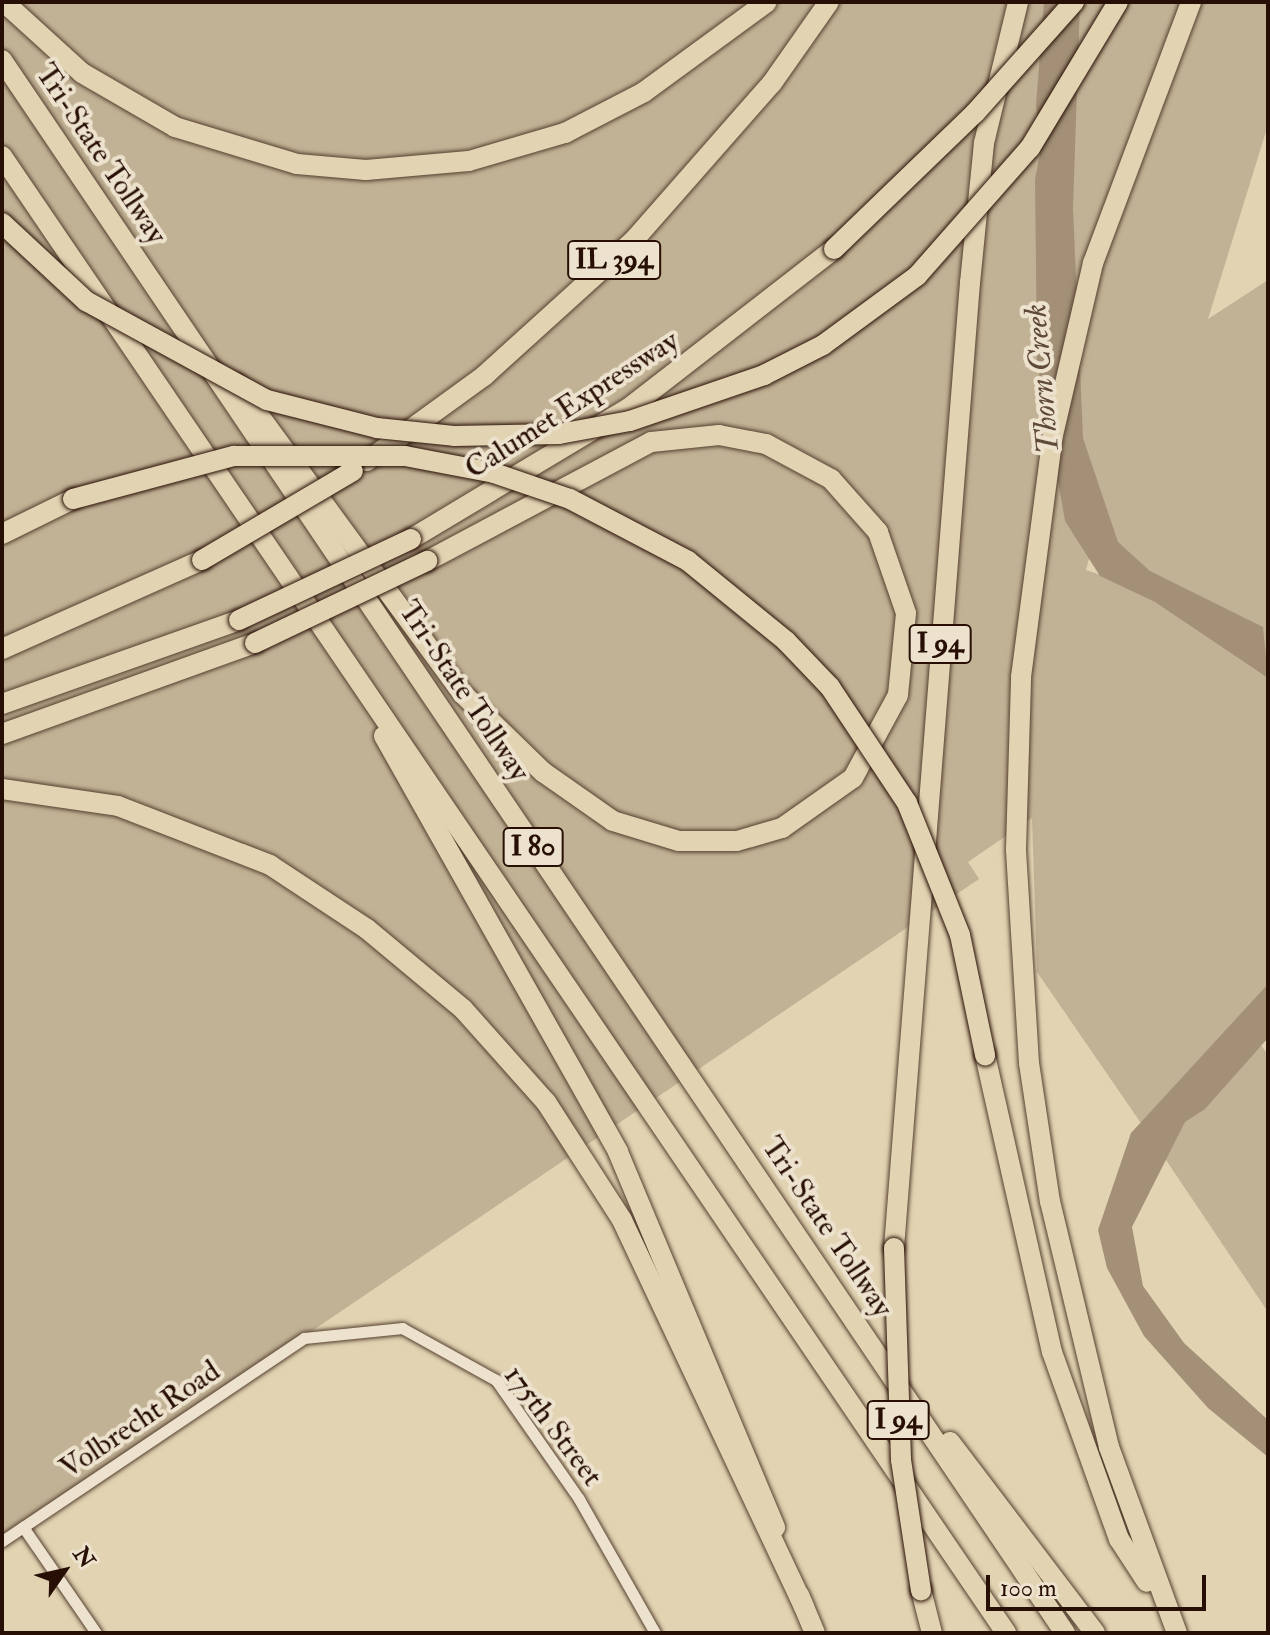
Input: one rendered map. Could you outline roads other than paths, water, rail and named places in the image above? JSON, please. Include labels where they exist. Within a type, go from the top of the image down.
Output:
[{"type":"highway","points":[[4,2],[82,73],[175,127],[297,164],[366,170],[469,161],[565,133],[644,92],[767,2]]},
{"type":"highway","name":"IL 394","points":[[2,649],[202,560],[353,471],[484,376],[634,240],[762,94],[829,2]]},
{"type":"highway","name":"I 94","points":[[932,1633],[921,1590],[901,1460],[894,1248],[970,283],[984,143],[1018,2]]},
{"type":"highway","name":"Calumet Expressway","points":[[2,704],[239,620],[411,539],[629,408],[834,249],[975,113],[1074,2]]},
{"type":"highway","points":[[2,223],[86,301],[267,400],[377,428],[454,436],[559,434],[630,421],[764,375],[823,345],[917,276],[1030,148],[1118,2]]},
{"type":"highway","points":[[1174,1626],[1101,1417],[1035,1103],[1016,849],[1029,590],[1053,435],[1093,263],[1173,42],[1191,2]]},
{"type":"highway","name":"Tri-State Tollway","points":[[2,60],[1065,1633]]},
{"type":"highway","name":"I 80","points":[[2,156],[1006,1633]]},
{"type":"highway","points":[[2,734],[255,643],[427,561],[651,442],[719,435],[766,444],[831,479],[878,532],[906,613],[898,695],[853,778],[782,828],[737,841],[679,841],[613,821],[543,772],[463,694],[270,423],[158,292]]},
{"type":"highway","points":[[2,534],[73,499],[234,456],[405,456],[494,473],[570,499],[688,561],[786,641],[830,687],[907,803],[960,935],[1052,1352],[1119,1539],[1174,1626]]},
{"type":"highway","points":[[347,661],[422,812],[618,1152],[815,1633]]},
{"type":"highway","points":[[2,789],[73,796],[169,821],[270,865],[367,929],[463,1009],[546,1102],[622,1220],[804,1607]]},
{"type":"highway","points":[[868,1341],[1020,1528],[1095,1633]]},
{"type":"street","name":"175th Street","points":[[304,1338],[402,1328],[496,1380],[579,1499],[655,1633]]},
{"type":"street","name":"Volbrecht Road","points":[[2,1541],[304,1338]]},
{"type":"street","points":[[23,1527],[96,1633]]},
{"type":"water","name":"Thorn Creek","points":[[1044,2],[1080,2],[1073,208],[1083,438],[1118,542],[1150,571],[1263,627],[1268,678],[1155,602],[1100,576],[1065,521],[1037,362],[1035,179],[1042,144],[1036,105]]},
{"type":"water","points":[[1268,984],[1268,1038],[1205,1109],[1185,1122],[1132,1227],[1143,1286],[1184,1343],[1268,1420],[1268,1457],[1208,1408],[1144,1336],[1107,1268],[1098,1230],[1131,1133]]}]
